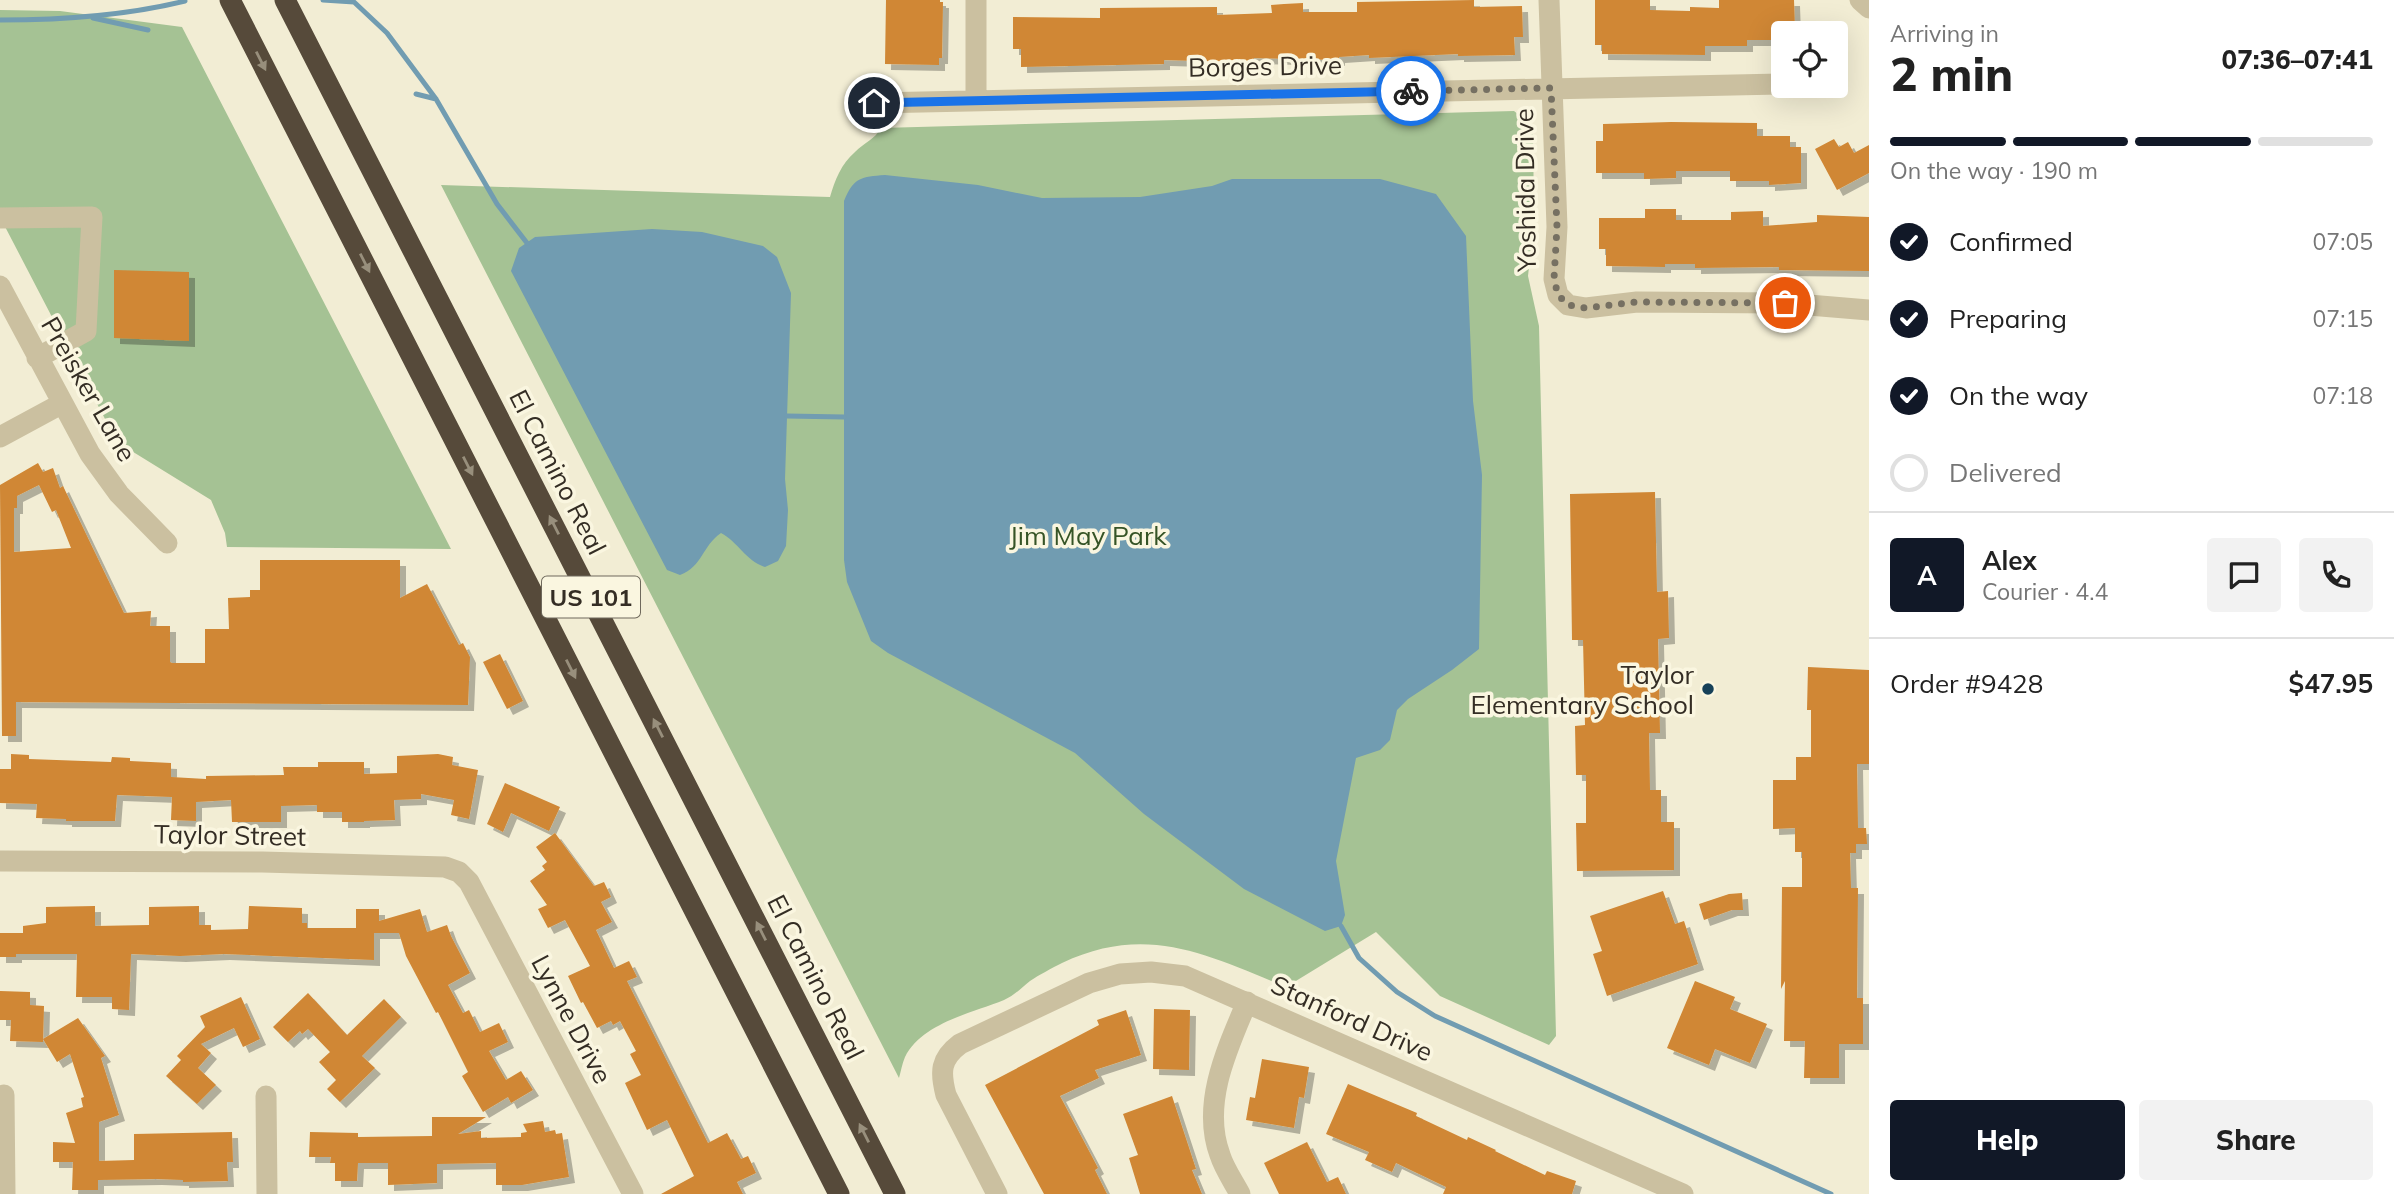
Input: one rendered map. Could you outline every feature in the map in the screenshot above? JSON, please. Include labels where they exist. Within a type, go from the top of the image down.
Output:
[{"type":"highway","name":"US 101","points":[[230,0],[839,1194]]},
{"type":"highway","name":"El Camino Real","points":[[285,0],[895,1194]]},
{"type":"street","points":[[976,0],[976,101]]},
{"type":"street","name":"Yoshida Drive","points":[[1549,0],[1557,227],[1554,279],[1558,295],[1568,305],[1586,308],[1637,302],[1785,303],[1869,310]]},
{"type":"street","points":[[1860,0],[1869,8]]},
{"type":"street","name":"Borges Drive","points":[[874,103],[1771,84]]},
{"type":"street","points":[[0,218],[92,217],[86,331],[37,358]]},
{"type":"street","name":"Preisker Lane","points":[[0,286],[90,454],[119,494],[167,543]]},
{"type":"street","points":[[0,437],[61,404]]},
{"type":"street","name":"Taylor Street","points":[[0,861],[445,867],[459,872]]},
{"type":"street","name":"Lynne Drive","points":[[459,872],[469,882],[633,1194]]},
{"type":"street","name":"Stanford Drive","points":[[997,1194],[946,1095],[942,1065],[950,1051],[992,1028],[1089,983],[1120,974],[1151,972],[1185,976],[1683,1194]]},
{"type":"street","points":[[1240,1194],[1220,1157],[1214,1137],[1213,1119],[1218,1079],[1247,1002]]},
{"type":"street","points":[[4,1095],[5,1194]]},
{"type":"street","points":[[267,1096],[267,1194]]},
{"type":"green space","points":[[0,10],[60,11],[182,27],[451,549],[227,547],[225,533],[211,500],[117,442],[0,217]]},
{"type":"green space","name":"Jim May Park","points":[[1514,111],[1533,126],[1534,222],[1528,276],[1539,326],[1556,1036],[1549,1045],[1440,996],[1376,932],[1286,987],[1230,964],[1176,948],[1122,945],[1093,951],[1062,963],[1030,981],[1008,998],[935,1027],[913,1045],[905,1057],[899,1078],[441,185],[830,197],[842,167],[881,128]]},
{"type":"water","points":[[885,175],[978,185],[1042,198],[1140,197],[1212,186],[1232,179],[1380,179],[1436,194],[1466,236],[1473,401],[1482,475],[1479,649],[1408,699],[1397,710],[1390,740],[1380,750],[1356,758],[1336,861],[1345,915],[1341,926],[1325,931],[1244,889],[1144,814],[1075,753],[888,653],[871,641],[847,582],[844,560],[844,201],[851,187],[859,180]]},
{"type":"water","points":[[652,229],[702,232],[763,246],[777,257],[791,293],[785,479],[788,510],[786,546],[778,561],[765,567],[752,560],[721,533],[688,571],[680,575],[667,570],[511,271],[519,248],[535,237]]},
{"type":"building","points":[[886,0],[943,2],[942,58],[939,58],[939,65],[885,64]]},
{"type":"building","points":[[1474,0],[1474,7],[1522,6],[1523,37],[1514,37],[1515,55],[1458,54],[1369,58],[1369,55],[1339,57],[1339,60],[1254,58],[1254,61],[1233,62],[1164,60],[1164,64],[1021,67],[1021,49],[1013,49],[1013,17],[1100,18],[1100,8],[1217,7],[1217,15],[1272,13],[1271,5],[1303,3],[1303,12],[1357,12],[1357,2]]},
{"type":"building","points":[[1595,0],[1650,0],[1650,10],[1690,11],[1690,7],[1719,8],[1719,0],[1794,0],[1795,21],[1771,21],[1771,40],[1747,40],[1747,46],[1705,46],[1705,55],[1602,54],[1602,45],[1595,45]]},
{"type":"building","points":[[1757,123],[1757,136],[1790,136],[1790,147],[1801,147],[1801,183],[1769,185],[1769,181],[1730,181],[1730,171],[1676,171],[1676,178],[1644,179],[1644,173],[1596,173],[1596,141],[1603,141],[1603,124]]},
{"type":"building","points":[[1834,139],[1839,147],[1848,142],[1854,153],[1869,145],[1869,173],[1837,190],[1815,149]]},
{"type":"building","points":[[1645,209],[1676,209],[1676,220],[1731,220],[1731,212],[1763,211],[1763,226],[1817,222],[1817,215],[1869,217],[1869,271],[1779,270],[1779,267],[1695,268],[1695,264],[1665,264],[1665,267],[1606,266],[1606,249],[1599,249],[1599,218],[1645,218]]},
{"type":"building","points":[[114,270],[189,272],[189,341],[114,338]]},
{"type":"building","points":[[38,463],[43,472],[53,468],[60,488],[63,486],[124,613],[151,611],[150,626],[170,626],[172,663],[205,663],[205,629],[229,629],[228,598],[250,597],[250,590],[260,590],[260,560],[400,560],[400,598],[427,584],[459,645],[463,643],[470,657],[468,705],[16,702],[16,736],[2,736],[0,485]],"holes":[[[39,485],[52,512],[56,510],[71,548],[14,552],[14,508],[17,508],[17,496]]]},
{"type":"building","points":[[1655,492],[1657,592],[1668,591],[1669,638],[1658,639],[1660,733],[1649,733],[1650,790],[1661,790],[1661,822],[1674,822],[1674,870],[1577,871],[1576,823],[1586,823],[1586,775],[1576,775],[1575,726],[1585,725],[1583,640],[1572,640],[1570,494]]},
{"type":"building","points":[[500,654],[523,701],[507,709],[483,662]]},
{"type":"building","points":[[1808,667],[1869,670],[1869,764],[1857,764],[1858,828],[1866,828],[1867,844],[1856,844],[1856,853],[1850,853],[1851,888],[1858,888],[1857,998],[1863,998],[1863,1044],[1839,1044],[1839,1078],[1804,1078],[1805,1041],[1784,1041],[1785,981],[1781,989],[1782,887],[1802,887],[1802,852],[1795,852],[1795,828],[1773,829],[1773,780],[1796,780],[1796,757],[1811,757],[1811,710],[1807,710]]},
{"type":"building","points":[[11,754],[29,755],[29,759],[111,762],[112,757],[130,758],[130,761],[171,763],[171,777],[206,779],[206,776],[284,775],[283,767],[318,767],[318,762],[364,762],[364,774],[397,773],[397,756],[438,754],[453,757],[452,765],[478,770],[469,819],[451,815],[454,800],[421,794],[421,799],[394,800],[395,820],[364,822],[342,822],[342,812],[317,812],[317,805],[281,806],[281,822],[232,822],[231,800],[196,802],[196,821],[171,820],[172,797],[117,795],[115,821],[66,821],[36,818],[37,804],[0,803],[0,769],[11,769]]},
{"type":"building","points":[[505,783],[560,807],[549,831],[511,813],[503,832],[487,824]]},
{"type":"building","points":[[555,833],[594,886],[604,882],[611,897],[601,902],[612,922],[596,930],[614,968],[629,961],[637,977],[627,981],[708,1143],[727,1133],[741,1159],[748,1156],[756,1173],[737,1182],[743,1194],[661,1194],[694,1176],[667,1120],[647,1130],[625,1083],[641,1075],[630,1054],[636,1051],[620,1021],[613,1025],[611,1021],[597,1028],[583,1002],[581,1003],[568,976],[590,966],[565,920],[548,928],[538,909],[547,905],[530,881],[545,870],[542,866],[547,862],[536,847]]},
{"type":"building","points":[[1663,891],[1675,924],[1684,921],[1698,964],[1607,996],[1593,954],[1602,951],[1590,916]]},
{"type":"building","points":[[1742,893],[1743,910],[1732,910],[1704,920],[1699,904],[1729,894]]},
{"type":"building","points":[[95,906],[95,926],[149,925],[149,907],[199,906],[199,925],[211,925],[211,930],[248,929],[249,906],[302,908],[302,923],[307,923],[307,928],[356,928],[356,909],[379,909],[379,921],[420,909],[427,932],[447,925],[470,973],[448,985],[463,1013],[469,1010],[480,1032],[499,1023],[508,1042],[489,1051],[506,1080],[521,1071],[533,1090],[511,1103],[508,1097],[483,1112],[462,1076],[468,1072],[406,956],[399,933],[374,933],[374,960],[224,954],[131,954],[129,1010],[112,1009],[112,997],[76,997],[77,954],[16,954],[16,957],[0,957],[0,933],[23,933],[23,926],[46,923],[46,907]]},
{"type":"building","points":[[1695,981],[1735,997],[1730,1009],[1767,1024],[1750,1063],[1715,1049],[1709,1065],[1667,1048]]},
{"type":"building","points":[[0,991],[30,992],[30,1005],[44,1006],[43,1042],[10,1041],[11,1020],[0,1020]]},
{"type":"building","points":[[308,993],[347,1035],[384,999],[401,1017],[362,1056],[375,1068],[340,1102],[327,1089],[336,1080],[319,1062],[330,1052],[308,1029],[302,1034],[300,1031],[288,1042],[273,1027]]},
{"type":"building","points":[[241,997],[260,1039],[243,1047],[234,1028],[201,1044],[211,1053],[198,1068],[216,1085],[197,1104],[166,1076],[181,1060],[177,1056],[205,1027],[200,1016]]},
{"type":"building","points":[[1154,1009],[1190,1010],[1189,1070],[1153,1069]]},
{"type":"building","points":[[1126,1010],[1141,1055],[1095,1070],[1099,1078],[1060,1096],[1098,1168],[1095,1170],[1107,1194],[1044,1194],[985,1085],[1099,1025],[1097,1020]]},
{"type":"building","points":[[78,1018],[105,1056],[101,1058],[119,1115],[99,1122],[99,1161],[134,1160],[134,1134],[232,1132],[233,1162],[227,1162],[228,1181],[98,1180],[98,1190],[72,1190],[73,1162],[53,1162],[53,1142],[75,1143],[66,1113],[83,1107],[81,1098],[84,1097],[70,1054],[57,1062],[43,1039]]},
{"type":"building","points":[[1262,1059],[1309,1067],[1304,1098],[1299,1097],[1294,1128],[1246,1120],[1250,1097],[1255,1098]]},
{"type":"building","points":[[1348,1084],[1417,1113],[1416,1116],[1467,1140],[1468,1137],[1545,1175],[1547,1171],[1576,1181],[1572,1194],[1443,1194],[1446,1187],[1396,1163],[1392,1172],[1365,1160],[1369,1152],[1326,1134]]},
{"type":"building","points":[[1172,1096],[1196,1169],[1192,1170],[1202,1194],[1140,1194],[1129,1158],[1138,1155],[1123,1114]]},
{"type":"building","points":[[432,1117],[486,1117],[458,1134],[481,1131],[481,1138],[521,1137],[521,1133],[527,1132],[523,1124],[543,1121],[545,1132],[555,1130],[556,1134],[562,1133],[569,1177],[522,1185],[496,1185],[496,1163],[437,1164],[437,1183],[388,1185],[388,1163],[358,1163],[357,1181],[335,1181],[335,1163],[330,1163],[331,1157],[309,1157],[310,1132],[358,1133],[358,1137],[432,1136]]},
{"type":"building","points":[[1307,1142],[1327,1182],[1338,1177],[1346,1194],[1279,1194],[1264,1163]]},
{"type":"waterway","points":[[323,0],[354,2],[387,33],[436,99],[497,204],[527,243]]},
{"type":"waterway","points":[[0,20],[93,16],[185,1]]},
{"type":"waterway","points":[[93,18],[148,30]]},
{"type":"waterway","points":[[416,94],[436,99]]},
{"type":"waterway","points":[[787,416],[844,417]]},
{"type":"waterway","points":[[1341,926],[1359,958],[1397,992],[1435,1016],[1831,1194]]},
{"type":"way so far","points":[[1411,91],[1551,88],[1557,227],[1554,279],[1558,295],[1568,305],[1586,308],[1637,302],[1785,303]]},
{"type":"place","name":"Taylor Elementary School","points":[[1708,689]]},
{"type":"route","points":[[874,103],[1411,91]]}]
